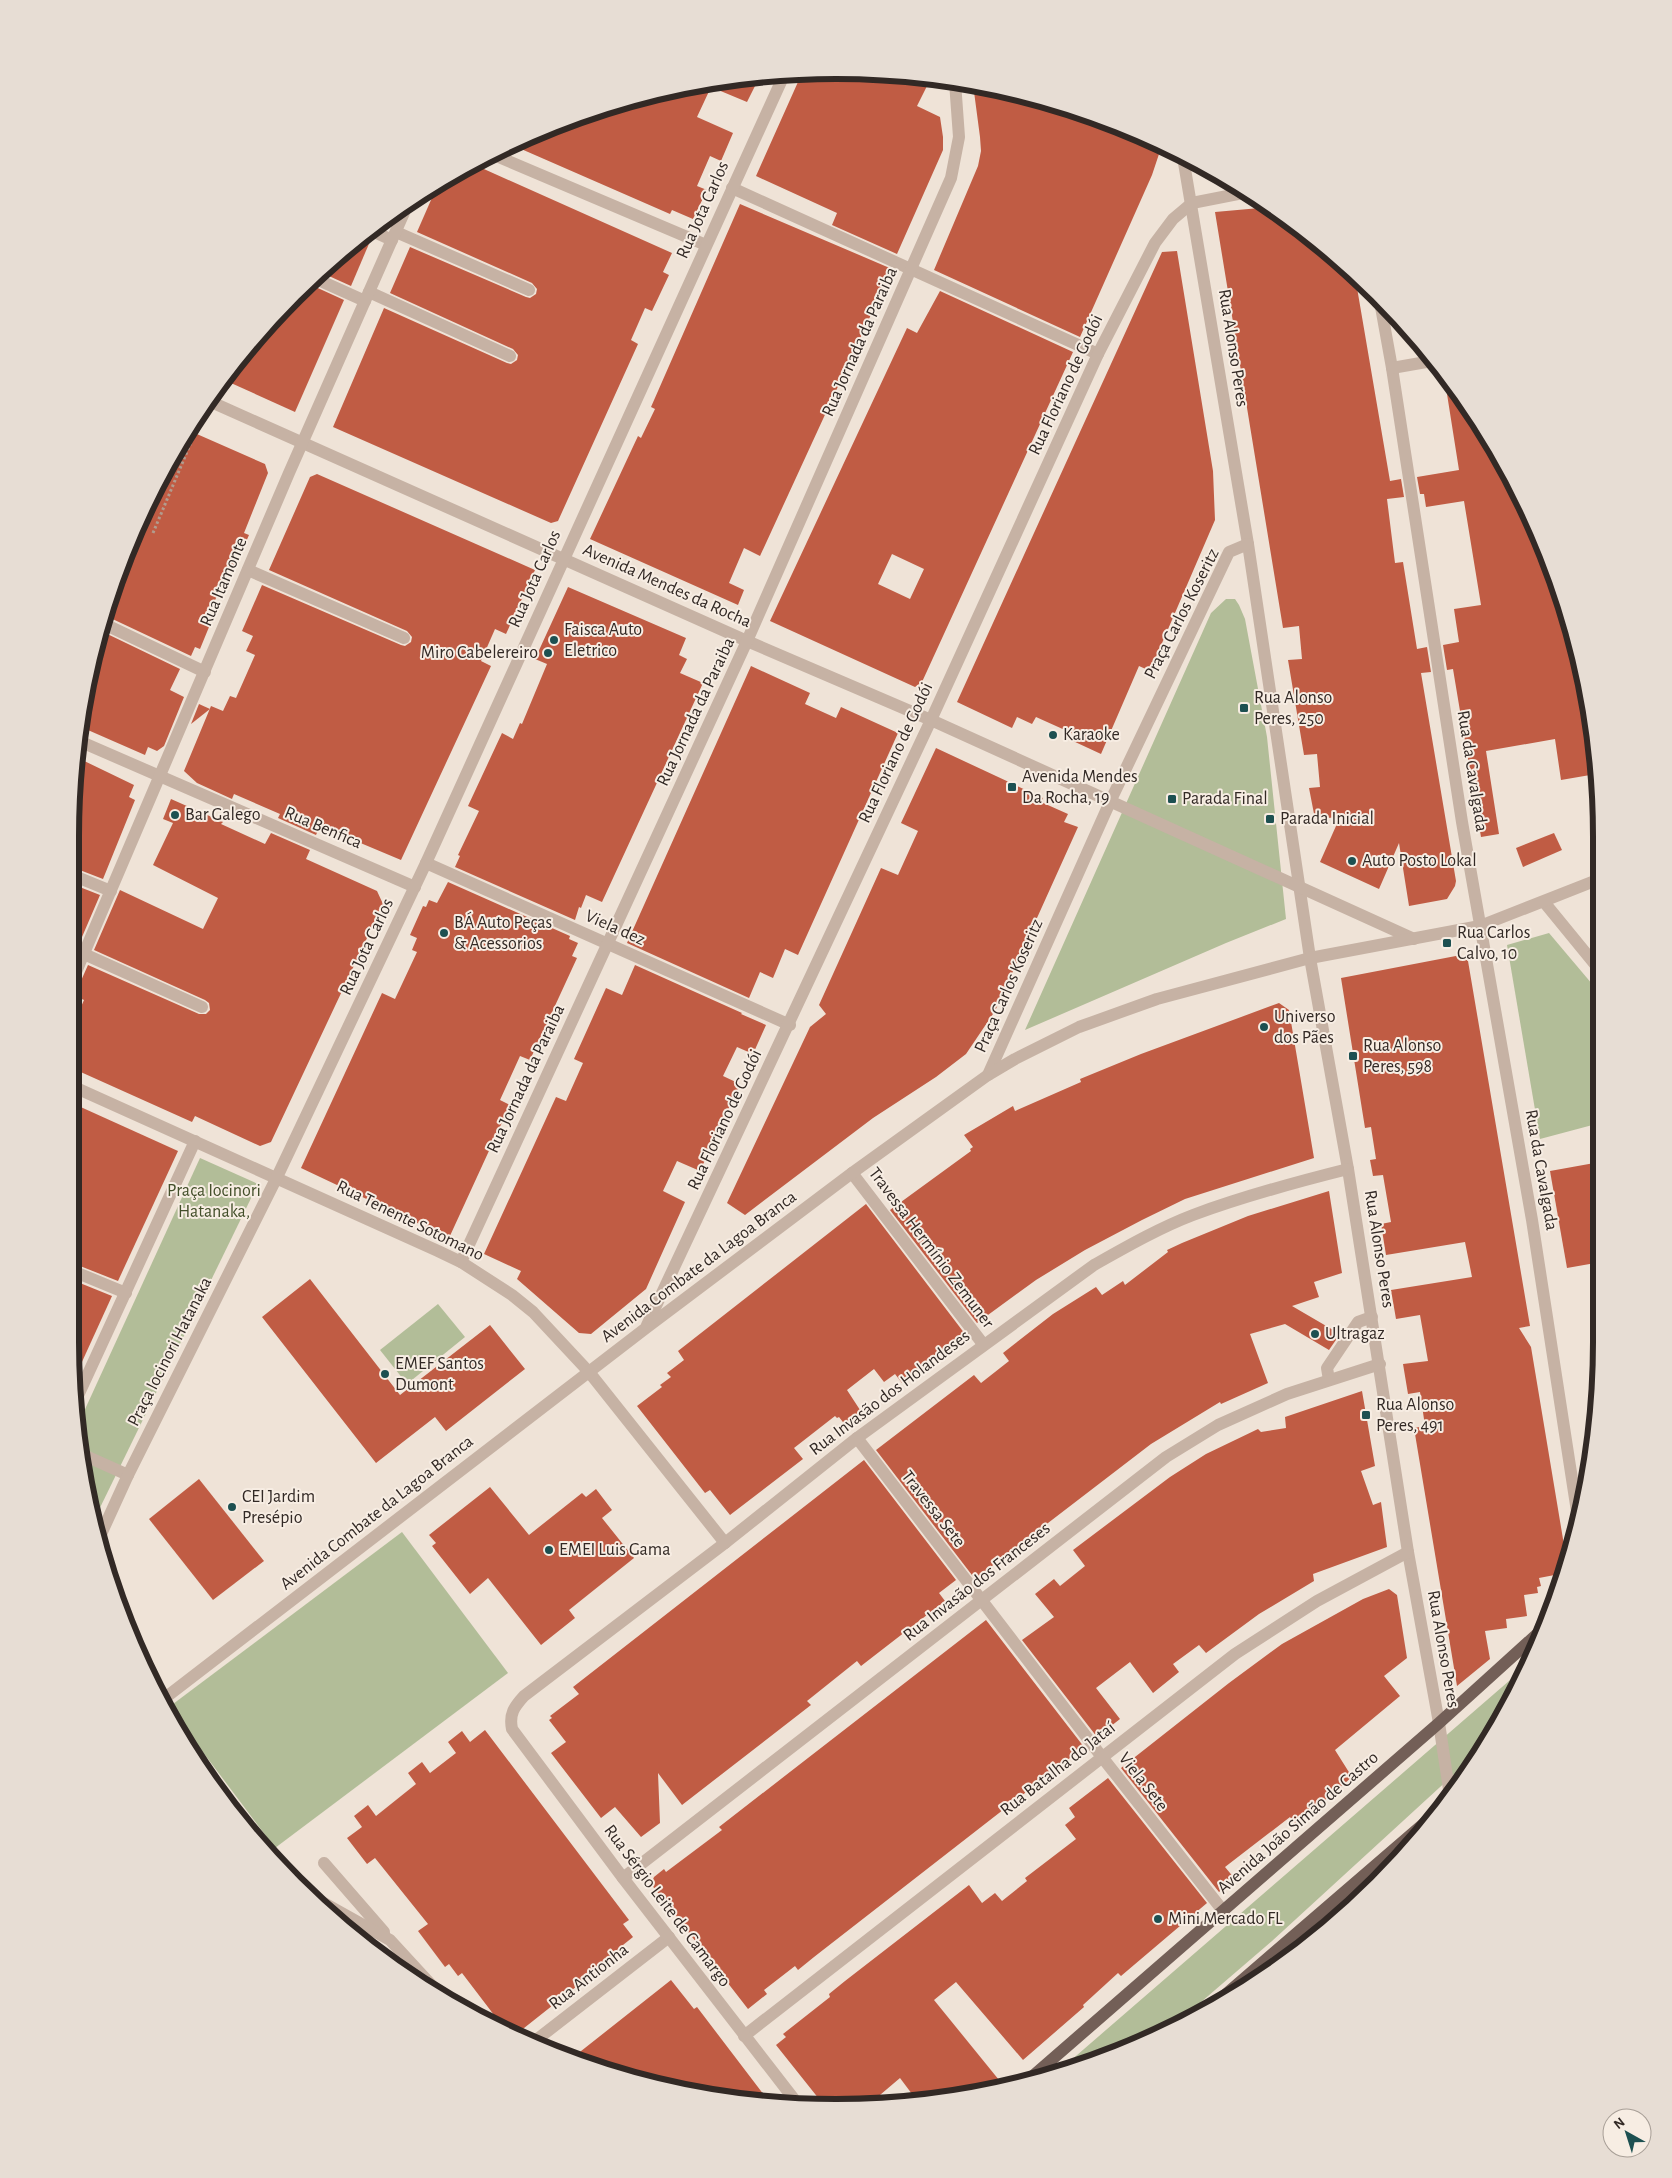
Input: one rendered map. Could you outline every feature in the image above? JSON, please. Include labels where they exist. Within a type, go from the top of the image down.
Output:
[{"type":"main road","name":"Avenida João Simão de Castro","points":[[1039,2071],[1224,1912],[1533,1637]]},
{"type":"main road","points":[[1238,1983],[1408,1837]]},
{"type":"street","name":"Rua Jota Carlos","points":[[277,1177],[415,887],[781,80]]},
{"type":"street","name":"Rua Jornada da Paraiba","points":[[461,1262],[747,641],[951,178],[959,137],[955,88]]},
{"type":"street","points":[[500,158],[706,245]]},
{"type":"street","name":"Rua Alonso Peres","points":[[1185,164],[1248,544]]},
{"type":"street","points":[[732,188],[1098,354]]},
{"type":"street","points":[[1192,202],[1237,194]]},
{"type":"street","name":"Rua Floriano de Godói","points":[[646,1328],[790,1025],[1098,354],[1155,244],[1172,219],[1192,202]]},
{"type":"street","name":"Rua Itamonte","points":[[79,964],[303,442],[403,214]]},
{"type":"street","points":[[379,232],[394,236],[529,290]]},
{"type":"street","points":[[322,281],[367,297],[510,356]]},
{"type":"street","name":"Rua da Cavalgada","points":[[1382,313],[1459,803],[1532,1220],[1576,1503]]},
{"type":"street","points":[[1392,368],[1426,362]]},
{"type":"street","name":"Avenida Mendes da Rocha","points":[[214,403],[747,641],[931,720],[1110,802]]},
{"type":"street","name":"Praça Carlos Koseritz","points":[[988,1075],[1110,802],[1228,552],[1248,544],[1300,886]]},
{"type":"street","points":[[248,570],[404,638]]},
{"type":"street","points":[[109,626],[205,672]]},
{"type":"street","name":"Rua Benfica","points":[[84,743],[160,778],[415,887]]},
{"type":"street","points":[[1110,802],[1414,939]]},
{"type":"street","name":"Viela dez","points":[[426,863],[790,1025]]},
{"type":"street","points":[[79,877],[111,891]]},
{"type":"street","name":"Avenida Combate da Lagoa Branca","points":[[167,1696],[646,1328],[852,1173],[988,1075],[1079,1027],[1157,999],[1310,958],[1480,926],[1593,882]]},
{"type":"street","name":"Rua Alonso Peres","points":[[1300,886],[1310,958],[1348,1169],[1408,1552],[1449,1787]]},
{"type":"street","points":[[1544,902],[1593,962]]},
{"type":"street","points":[[84,954],[202,1007]]},
{"type":"street","name":"Rua Tenente Sotomano","points":[[79,1088],[461,1262],[512,1294],[533,1312],[589,1372],[725,1543]]},
{"type":"street","points":[[80,1391],[195,1141]]},
{"type":"street","name":"Rua Invasão dos Holandeses","points":[[512,1729],[511,1712],[524,1696],[725,1543],[857,1438],[983,1344],[1094,1265],[1135,1241],[1192,1215],[1263,1191],[1348,1169]]},
{"type":"street","name":"Travessa Hermínio Zemuner","points":[[852,1173],[983,1344]]},
{"type":"street","name":"Praça Iocinori Hatanaka","points":[[103,1530],[128,1475],[277,1177]]},
{"type":"street","points":[[79,1274],[126,1292]]},
{"type":"street","points":[[1329,1380],[1327,1368],[1358,1322],[1372,1317]]},
{"type":"street","name":"Rua Invasão dos Franceses","points":[[623,1878],[1166,1457],[1218,1425],[1287,1394],[1380,1364]]},
{"type":"street","name":"Travessa Sete","points":[[857,1438],[982,1601]]},
{"type":"street","points":[[88,1457],[128,1475]]},
{"type":"street","name":"Rua Batalha do Jataí","points":[[744,2036],[1235,1654],[1317,1601],[1408,1552]]},
{"type":"street","name":"Viela Sete","points":[[982,1601],[1224,1912]]},
{"type":"street","name":"Rua Sérgio Leite de Camargo","points":[[512,1729],[623,1878],[792,2098]]},
{"type":"street","points":[[324,1862],[390,1940],[427,1979]]},
{"type":"street","points":[[335,1909],[390,1940]]},
{"type":"street","name":"Rua Antionha","points":[[539,2039],[669,1937]]},
{"type":"street","points":[[1275,1952],[1276,1958]]},
{"type":"path","points":[[153,533],[194,434]]},
{"type":"green space","points":[[1226,599],[1235,599],[1245,619],[1267,737],[1286,919],[1025,1030],[1211,613]]},
{"type":"green space","points":[[1549,933],[1593,985],[1593,1125],[1540,1139],[1507,945]]},
{"type":"green space","name":"Praça Iocinori Hatanaka,","points":[[200,1158],[258,1184],[98,1511],[93,1490],[82,1415]]},
{"type":"green space","points":[[438,1304],[465,1337],[407,1384],[380,1350]]},
{"type":"green space","points":[[402,1532],[508,1673],[275,1848],[182,1725],[172,1705]]},
{"type":"green space","points":[[1516,1675],[1492,1721],[1463,1767],[1272,1941],[1191,2010],[1126,2042],[1069,2062]]},
{"type":"building","points":[[799,80],[886,80],[922,84],[927,86],[917,106],[940,117],[943,150],[897,254],[832,225],[837,213],[756,176]]},
{"type":"building","points":[[756,83],[747,102],[715,89]]},
{"type":"building","points":[[710,89],[697,117],[733,133],[721,161],[710,156],[697,186],[707,190],[693,219],[672,210],[670,214],[520,148],[546,136],[593,119],[640,105]]},
{"type":"building","points":[[974,91],[1032,105],[1079,119],[1126,136],[1159,151],[1152,175],[1080,337],[934,270],[978,166],[981,151]]},
{"type":"building","points":[[481,168],[672,253],[663,272],[669,275],[652,311],[645,308],[631,340],[638,344],[558,521],[551,523],[333,427],[384,308],[507,363],[511,364],[517,360],[518,355],[513,349],[390,293],[410,247],[526,297],[530,298],[536,294],[537,289],[532,283],[417,232],[433,195]]},
{"type":"building","points":[[740,204],[892,269],[760,556],[744,548],[729,583],[744,590],[738,605],[590,539],[638,436],[641,438],[655,409],[651,407]]},
{"type":"building","points":[[1260,208],[1297,235],[1357,288],[1390,481],[1401,479],[1404,497],[1387,499],[1395,563],[1403,562],[1417,649],[1427,647],[1431,672],[1421,673],[1456,881],[1447,899],[1409,906],[1399,843],[1379,889],[1320,862],[1340,817],[1315,819],[1309,788],[1320,787],[1317,754],[1304,755],[1288,660],[1302,659],[1299,626],[1283,628],[1215,212]]},
{"type":"building","points":[[371,239],[371,239],[351,286],[328,276]]},
{"type":"building","points":[[1177,251],[1213,471],[1215,520],[1150,671],[1139,666],[1101,754],[1073,741],[1076,735],[1036,717],[1032,724],[1017,717],[1012,728],[957,702],[1162,252]]},
{"type":"building","points":[[316,287],[344,300],[295,412],[230,382],[267,337]]},
{"type":"building","points":[[940,291],[1073,352],[922,682],[915,687],[770,621],[907,328],[917,333]],"holes":[[[892,554],[924,569],[910,599],[878,584]]]},
{"type":"building","points":[[1446,387],[1492,457],[1536,546],[1553,593],[1579,688],[1591,775],[1561,780],[1555,739],[1486,751],[1499,834],[1481,837],[1453,669],[1447,670],[1443,645],[1459,642],[1454,609],[1481,605],[1464,501],[1426,507],[1424,494],[1420,494],[1417,477],[1459,470]]},
{"type":"building","points":[[195,433],[265,464],[268,473],[244,533],[249,535],[234,571],[228,568],[212,608],[216,610],[200,649],[195,647],[191,656],[111,618],[136,546],[157,501]]},
{"type":"building","points":[[317,474],[535,570],[506,634],[495,629],[481,661],[491,666],[401,860],[320,826],[316,835],[278,818],[280,814],[234,794],[232,799],[197,783],[184,771],[211,706],[223,711],[230,696],[236,698],[255,655],[246,651],[253,636],[242,631],[262,585],[401,645],[405,646],[411,642],[412,637],[407,631],[269,570],[310,477]]},
{"type":"building","points":[[568,587],[686,638],[679,655],[687,659],[680,673],[703,683],[602,902],[586,895],[581,908],[579,907],[575,920],[455,867],[460,856],[458,855],[479,811],[468,806],[502,733],[513,739],[520,723],[522,724],[547,664],[535,659]]},
{"type":"building","points":[[107,634],[180,669],[170,690],[184,697],[164,746],[157,751],[148,747],[145,755],[86,729],[93,688]]},
{"type":"building","points":[[751,666],[810,693],[805,704],[836,718],[841,707],[898,733],[798,955],[785,949],[773,978],[760,972],[749,998],[627,943]]},
{"type":"building","points":[[199,704],[210,709],[191,724]]},
{"type":"building","points":[[936,748],[1043,798],[1041,802],[1068,814],[1064,822],[1078,827],[995,1011],[966,1054],[936,1077],[873,1118],[745,1215],[727,1203],[810,1027],[826,1014],[819,1005],[881,868],[898,875],[918,831],[901,823]]},
{"type":"building","points":[[83,760],[134,785],[129,797],[135,800],[103,879],[79,870],[80,786]]},
{"type":"building","points":[[171,799],[223,822],[221,824],[265,844],[271,833],[310,850],[306,859],[377,891],[383,904],[271,1142],[260,1146],[195,1116],[192,1122],[79,1071],[79,1011],[84,1000],[79,998],[79,984],[88,965],[199,1014],[206,1014],[210,1010],[209,1003],[205,1000],[94,950],[120,890],[203,929],[218,898],[153,865],[173,823],[163,819]]},
{"type":"building","points":[[1554,833],[1562,850],[1523,867],[1516,848]]},
{"type":"building","points":[[448,882],[570,936],[569,939],[578,943],[572,956],[577,958],[530,1060],[520,1056],[500,1100],[510,1105],[449,1238],[301,1168],[382,993],[395,999],[417,952],[412,950],[417,938],[410,935],[423,906],[426,907],[429,900],[437,903]]},
{"type":"building","points":[[79,887],[100,895],[79,944]]},
{"type":"building","points":[[1461,955],[1468,961],[1530,1326],[1519,1328],[1531,1347],[1564,1547],[1556,1575],[1539,1578],[1541,1586],[1537,1587],[1538,1593],[1524,1595],[1527,1616],[1506,1619],[1507,1628],[1485,1631],[1490,1659],[1457,1686],[1414,1428],[1425,1426],[1420,1392],[1408,1394],[1403,1364],[1428,1361],[1420,1315],[1396,1319],[1391,1290],[1472,1277],[1465,1242],[1386,1255],[1381,1224],[1391,1222],[1383,1175],[1373,1176],[1370,1160],[1376,1159],[1371,1127],[1365,1128],[1341,978]]},
{"type":"building","points":[[635,965],[766,1025],[753,1054],[737,1047],[723,1076],[740,1084],[700,1171],[677,1161],[663,1191],[685,1202],[646,1289],[591,1334],[579,1333],[517,1279],[521,1271],[484,1254],[556,1097],[566,1101],[583,1063],[574,1059],[606,988],[622,995]]},
{"type":"building","points":[[1279,1003],[1289,1010],[1314,1158],[1185,1199],[1142,1220],[1085,1250],[1036,1280],[977,1323],[890,1210],[971,1151],[970,1149],[973,1147],[964,1135],[1013,1106],[1015,1111],[1081,1082],[1080,1079],[1141,1054]]},
{"type":"building","points":[[79,1106],[178,1151],[118,1281],[79,1266]]},
{"type":"building","points":[[1593,1163],[1593,1263],[1567,1268],[1550,1171]]},
{"type":"building","points":[[1329,1191],[1342,1273],[1314,1282],[1319,1297],[1292,1306],[1340,1334],[1329,1350],[1285,1324],[1250,1334],[1268,1383],[1221,1404],[1220,1402],[1151,1444],[975,1579],[876,1450],[974,1375],[981,1383],[1009,1361],[1003,1353],[1053,1314],[1096,1287],[1102,1295],[1123,1281],[1125,1285],[1168,1252],[1167,1250],[1182,1243],[1248,1216]]},
{"type":"building","points":[[866,1204],[965,1334],[902,1383],[895,1374],[884,1382],[874,1369],[847,1390],[862,1413],[846,1426],[839,1417],[835,1416],[794,1448],[803,1459],[730,1515],[710,1490],[705,1493],[637,1406],[662,1387],[660,1385],[671,1377],[667,1373],[684,1360],[678,1351]]},
{"type":"building","points":[[310,1279],[400,1395],[490,1325],[525,1369],[446,1431],[435,1417],[376,1463],[262,1317]]},
{"type":"building","points":[[79,1283],[112,1296],[80,1367]]},
{"type":"building","points":[[1362,1391],[1375,1466],[1361,1471],[1373,1505],[1381,1502],[1387,1547],[1313,1574],[1314,1581],[1259,1614],[1206,1653],[1199,1645],[1173,1664],[1179,1672],[1153,1693],[1130,1662],[1096,1688],[1120,1719],[1097,1737],[1022,1640],[1054,1617],[1035,1594],[1054,1579],[1060,1586],[1085,1566],[1073,1550],[1170,1477],[1206,1454],[1258,1429],[1261,1432],[1286,1428],[1285,1417]]},
{"type":"building","points":[[864,1460],[956,1580],[939,1593],[945,1601],[861,1666],[857,1661],[807,1701],[811,1705],[682,1805],[658,1773],[660,1823],[641,1837],[615,1807],[601,1818],[551,1753],[566,1742],[549,1720],[552,1718],[550,1716],[579,1694],[573,1687]]},
{"type":"building","points":[[199,1479],[264,1561],[213,1600],[149,1519]]},
{"type":"building","points":[[490,1487],[529,1535],[582,1493],[586,1497],[596,1489],[612,1510],[602,1518],[634,1558],[569,1610],[575,1618],[541,1645],[488,1578],[470,1594],[432,1546],[436,1543],[429,1535]]},
{"type":"building","points":[[1389,1589],[1397,1595],[1407,1658],[1384,1676],[1400,1696],[1335,1750],[1352,1777],[1296,1825],[1290,1817],[1225,1867],[1235,1879],[1219,1892],[1121,1768],[1282,1644],[1363,1599]]},
{"type":"building","points":[[986,1620],[1084,1747],[798,1970],[795,1966],[764,1990],[767,1994],[748,2009],[651,1884],[654,1877],[664,1869],[666,1872],[722,1830],[719,1827]]},
{"type":"building","points":[[485,1730],[629,1920],[623,1924],[633,1937],[623,1945],[625,1948],[521,2030],[497,2019],[462,1973],[458,1976],[449,1964],[445,1967],[418,1931],[428,1924],[375,1858],[367,1864],[347,1838],[362,1827],[354,1816],[368,1805],[376,1816],[416,1784],[408,1773],[422,1762],[430,1773],[456,1753],[448,1742],[462,1731],[470,1742]]},
{"type":"building","points":[[1108,1778],[1207,1903],[1121,1976],[1118,1973],[1083,2005],[1084,2007],[1023,2060],[956,1982],[934,2000],[999,2080],[997,2082],[913,2095],[900,2078],[876,2098],[819,2099],[776,2045],[786,2037],[783,2034],[830,1997],[829,1994],[845,1981],[969,1885],[982,1903],[995,1893],[1002,1901],[1027,1881],[1025,1878],[1076,1839],[1065,1825],[1075,1817],[1069,1808]]},
{"type":"building","points":[[671,1980],[694,2009],[697,2007],[765,2096],[688,2085],[640,2073],[578,2054]]},
{"type":"place","name":"Faisca Auto Eletrico","points":[[554,640]]},
{"type":"place","name":"Miro Cabelereiro","points":[[548,653]]},
{"type":"place","name":"Rua Alonso Peres, 250","points":[[1244,708]]},
{"type":"place","name":"Karaoke","points":[[1053,735]]},
{"type":"place","name":"Avenida Mendes Da Rocha, 19","points":[[1012,787]]},
{"type":"place","name":"Parada Final","points":[[1172,799]]},
{"type":"place","name":"Bar Galego","points":[[175,815]]},
{"type":"place","name":"Parada Inicial","points":[[1270,819]]},
{"type":"place","name":"Auto Posto Lokal","points":[[1352,861]]},
{"type":"place","name":"BÁ Auto Peças & Acessorios","points":[[444,933]]},
{"type":"place","name":"Rua Carlos Calvo, 10","points":[[1447,943]]},
{"type":"place","name":"Universo dos Pães","points":[[1264,1027]]},
{"type":"place","name":"Rua Alonso Peres, 598","points":[[1353,1056]]},
{"type":"place","name":"Ultragaz","points":[[1315,1334]]},
{"type":"place","name":"EMEF Santos Dumont","points":[[385,1374]]},
{"type":"place","name":"Rua Alonso Peres, 491","points":[[1366,1415]]},
{"type":"place","name":"CEI Jardim Presépio","points":[[232,1507]]},
{"type":"place","name":"EMEI Luis Gama","points":[[549,1550]]},
{"type":"place","name":"Mini Mercado FL","points":[[1158,1919]]}]
